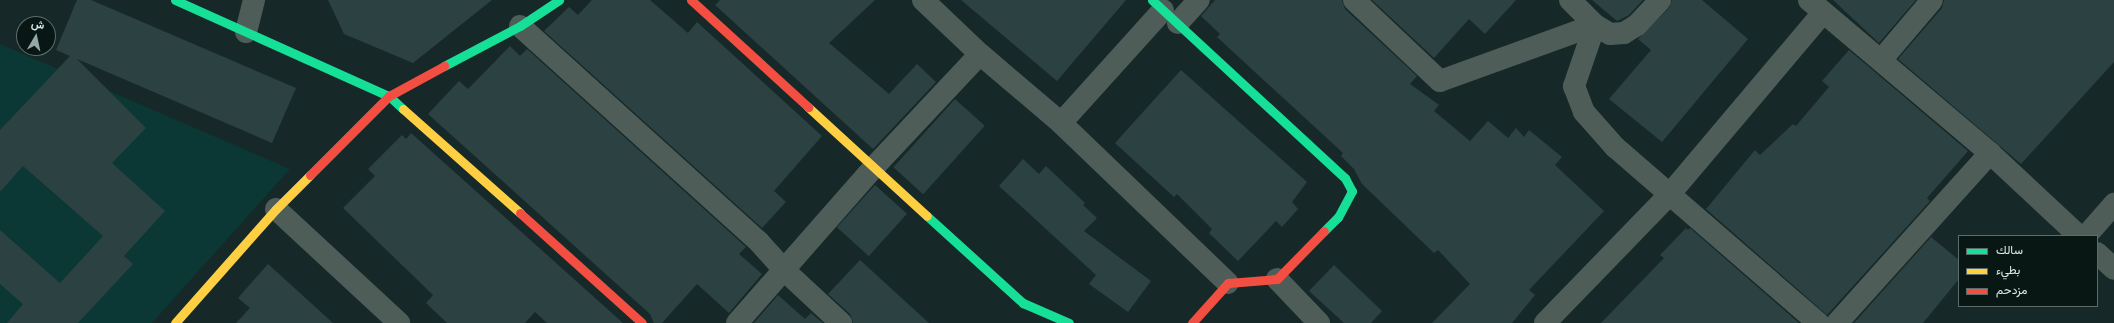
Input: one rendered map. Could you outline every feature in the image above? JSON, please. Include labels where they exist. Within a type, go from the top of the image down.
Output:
[{"type":"street","points":[[175,0],[389,96],[642,323]]},
{"type":"street","points":[[246,32],[254,0]]},
{"type":"street","points":[[181,321],[276,209],[389,96],[520,26],[559,0]]},
{"type":"street","points":[[691,0],[873,168],[910,199],[1023,303],[1070,323]]},
{"type":"street","points":[[923,0],[980,54],[1061,123],[1228,283]]},
{"type":"street","points":[[1061,123],[1164,11],[1199,0]]},
{"type":"street","points":[[1354,0],[1440,81],[1595,25]]},
{"type":"street","points":[[1570,0],[1595,25],[1610,34],[1624,33],[1637,25],[1660,0]]},
{"type":"street","points":[[1882,60],[1932,0]]},
{"type":"street","points":[[1545,323],[1669,195],[1816,7],[1882,60],[1990,153],[2078,235]]},
{"type":"street","points":[[1164,11],[1345,178],[1352,192],[1338,217],[1277,279],[1228,283],[1192,323]]},
{"type":"street","points":[[1595,25],[1574,86],[1584,112],[1615,148],[1818,323]]},
{"type":"street","points":[[520,26],[759,242],[784,270],[841,323]]},
{"type":"street","points":[[737,323],[873,168],[980,54]]},
{"type":"street","points":[[1837,323],[1990,153]]},
{"type":"street","points":[[2087,235],[2114,204]]},
{"type":"street","points":[[276,209],[400,323]]},
{"type":"street","points":[[2098,254],[2114,269]]},
{"type":"street","points":[[1277,279],[1319,323]]},
{"type":"shaded area","points":[[0,44],[16,51],[16,56],[28,56],[290,169],[152,323],[0,323]]},
{"type":"building","points":[[77,0],[91,0],[296,88],[272,143],[77,59],[146,128],[112,163],[165,211],[124,256],[133,264],[78,323],[7,323],[23,304],[0,284],[0,230],[60,283],[103,236],[23,166],[0,192],[0,130],[70,56],[56,50]]},
{"type":"building","points":[[328,0],[492,0],[413,63],[344,34]]},
{"type":"building","points":[[592,0],[650,0],[688,33],[697,22],[822,136],[774,191],[786,202],[762,228],[544,31],[569,7],[578,15]]},
{"type":"building","points":[[720,0],[875,0],[829,43],[889,94],[917,64],[936,82],[873,149],[715,5]]},
{"type":"building","points":[[961,0],[1126,0],[1057,81]]},
{"type":"building","points":[[1215,0],[1342,0],[1345,9],[1417,76],[1410,84],[1439,105],[1434,111],[1470,141],[1488,121],[1508,138],[1516,128],[1524,137],[1529,130],[1562,157],[1555,165],[1604,211],[1529,290],[1535,295],[1512,323],[1432,323],[1470,284],[1438,250],[1434,253],[1362,184],[1354,169],[1341,156],[1343,153],[1217,37],[1220,34],[1201,16]]},
{"type":"building","points":[[1372,0],[1516,0],[1485,34],[1469,19],[1434,58]]},
{"type":"building","points":[[1592,0],[1643,0],[1629,15],[1617,21]]},
{"type":"building","points":[[1672,0],[1702,0],[1748,39],[1662,142],[1609,99],[1651,50],[1638,39],[1669,8]]},
{"type":"building","points":[[1833,0],[1916,0],[1879,43]]},
{"type":"building","points":[[1944,0],[2114,0],[2114,62],[2021,164],[1898,59],[1942,8]]},
{"type":"building","points":[[510,46],[520,56],[527,49],[746,247],[739,254],[762,274],[729,313],[697,284],[662,323],[654,323],[650,314],[428,114],[459,81],[468,89]]},
{"type":"building","points":[[1849,50],[1968,151],[1927,198],[1930,201],[1827,315],[1706,209],[1755,150],[1760,155],[1793,124],[1796,126],[1829,87],[1822,81]]},
{"type":"building","points":[[1181,70],[1307,182],[1292,202],[1298,209],[1282,227],[1276,221],[1238,261],[1209,233],[1212,229],[1177,194],[1174,197],[1115,143]]},
{"type":"building","points":[[955,99],[985,126],[923,194],[893,167]]},
{"type":"building","points":[[411,133],[623,323],[547,323],[535,312],[525,323],[447,323],[426,303],[433,295],[343,208],[375,176],[368,169],[402,135],[406,139]]},
{"type":"building","points":[[1023,159],[1039,174],[1046,166],[1085,203],[1083,205],[1097,218],[1084,231],[1151,281],[1128,312],[1089,284],[1096,275],[999,186]]},
{"type":"building","points":[[875,185],[907,214],[869,256],[837,227]]},
{"type":"building","points":[[1686,228],[1688,230],[1690,228],[1799,323],[1601,323],[1664,258],[1660,255]]},
{"type":"building","points":[[1931,237],[1958,259],[1958,280],[1923,323],[1854,323]]},
{"type":"building","points":[[860,260],[929,323],[853,323],[850,314],[828,294]]},
{"type":"building","points":[[268,264],[333,323],[236,323],[250,308],[238,298]]},
{"type":"building","points":[[1334,265],[1382,311],[1371,323],[1344,323],[1309,291]]},
{"type":"building","points":[[778,295],[805,319],[811,313],[823,323],[754,323]]},
{"type":"traffic: fast","points":[[175,0],[389,96],[403,109]]},
{"type":"traffic: fast","points":[[444,66],[520,26],[559,0]]},
{"type":"traffic: fast","points":[[1152,0],[1345,178],[1352,191],[1338,217],[1324,231]]},
{"type":"traffic: fast","points":[[927,216],[1023,303],[1069,323]]},
{"type":"traffic: slow","points":[[808,107],[927,216]]},
{"type":"traffic: slow","points":[[403,109],[520,213]]},
{"type":"traffic: slow","points":[[175,323],[276,209],[310,175]]},
{"type":"traffic: jam","points":[[691,0],[808,107]]},
{"type":"traffic: jam","points":[[310,175],[389,96],[444,66]]},
{"type":"traffic: jam","points":[[520,213],[642,323]]},
{"type":"traffic: jam","points":[[1192,323],[1228,283],[1277,279],[1324,231]]}]
